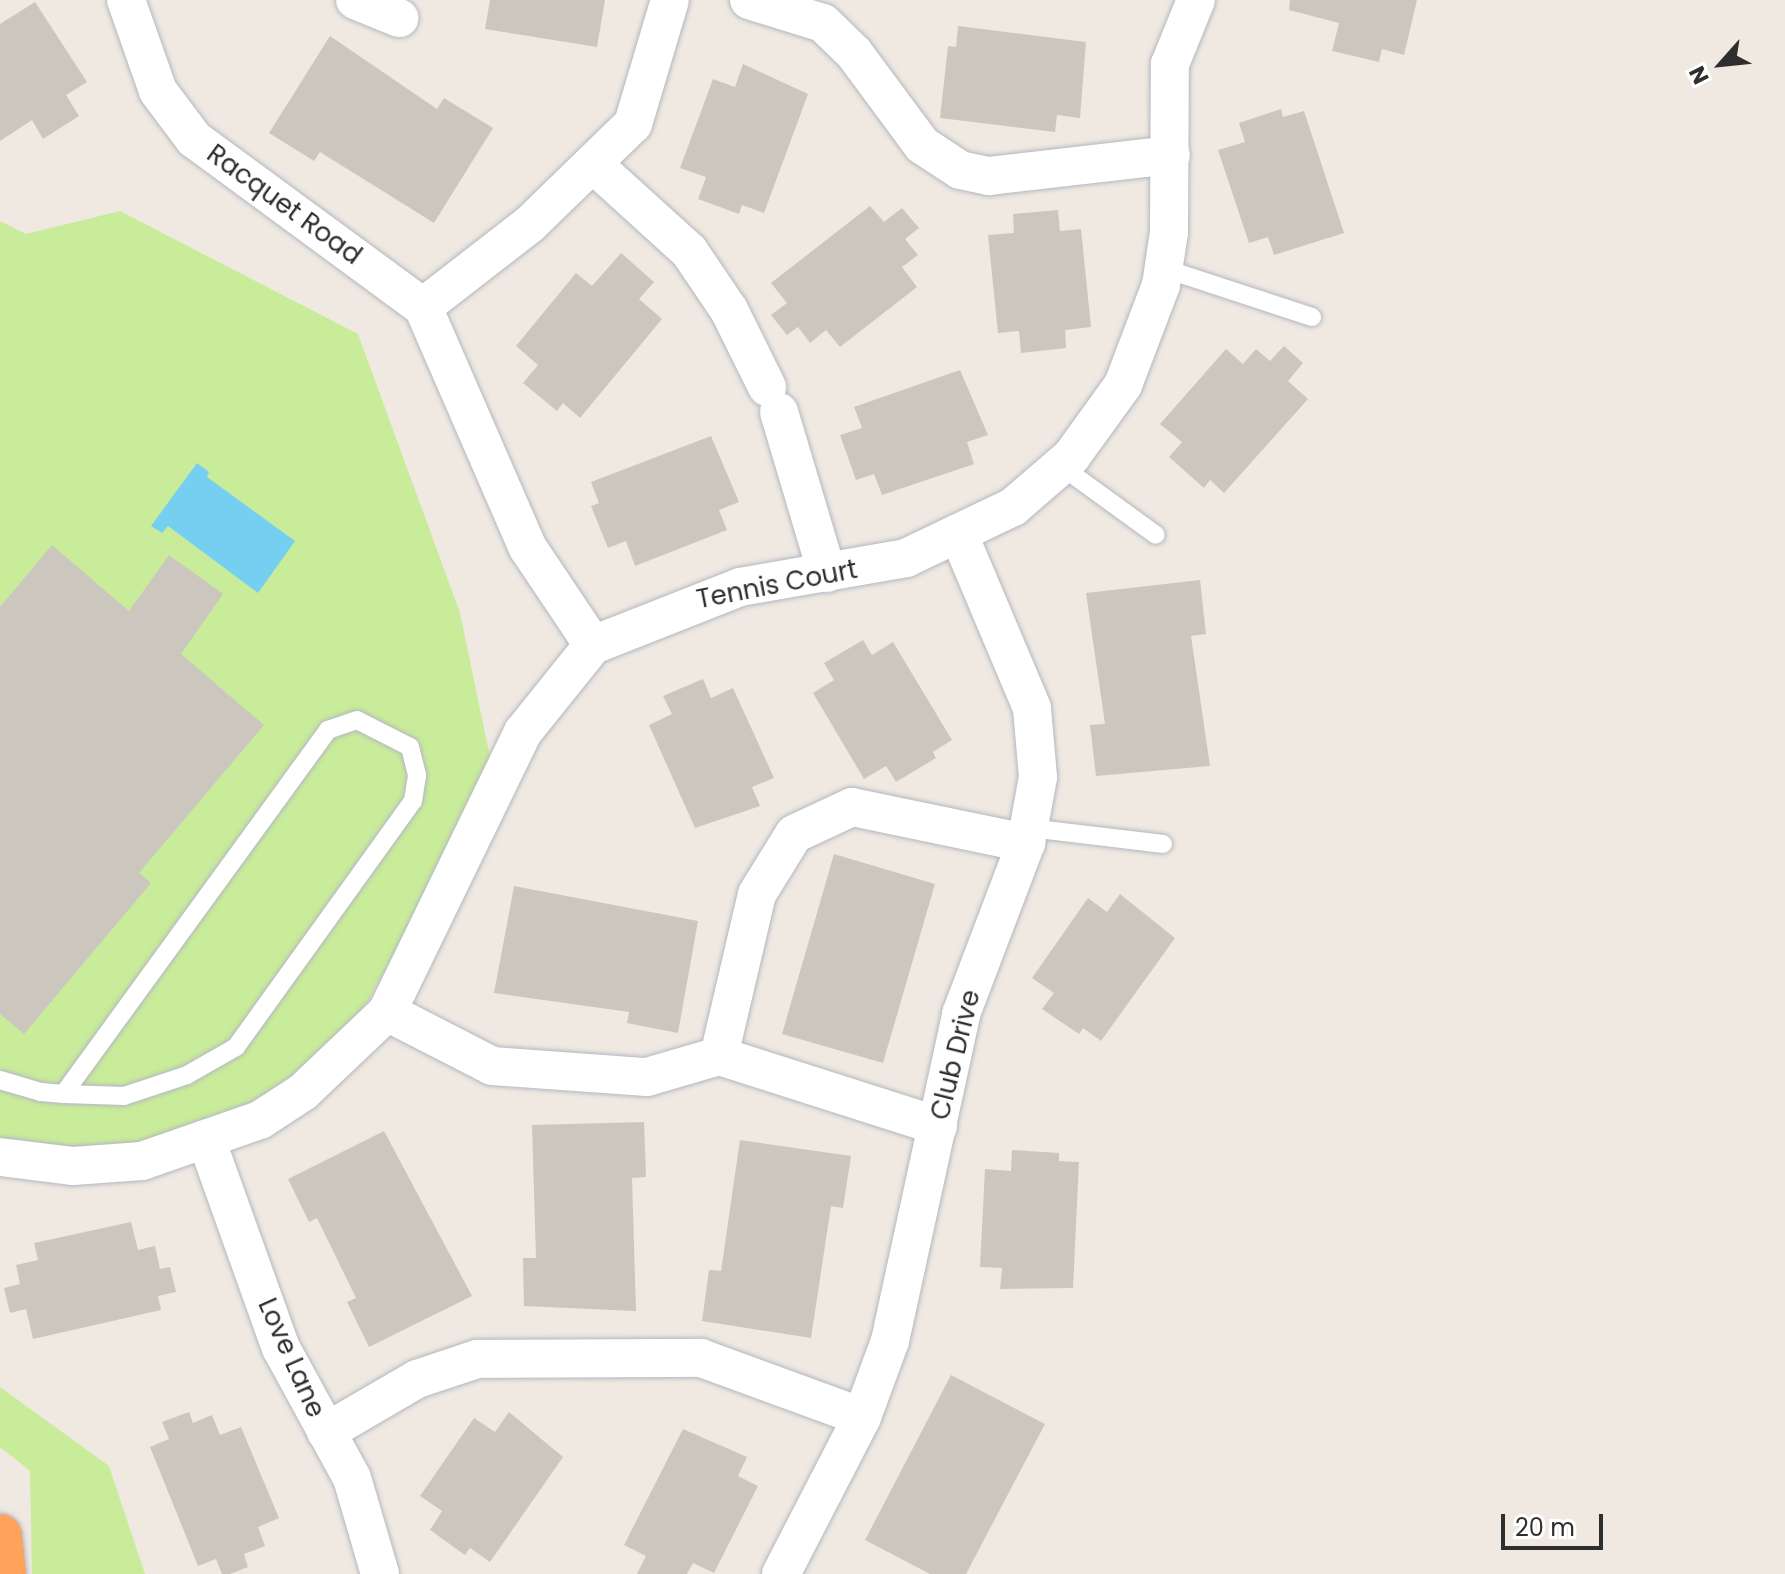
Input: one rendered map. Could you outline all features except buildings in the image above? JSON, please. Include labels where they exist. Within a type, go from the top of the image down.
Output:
[{"type":"highway","points":[[0,1536],[4,1574]]},
{"type":"street","name":"Racquet Road","points":[[126,0],[158,91],[194,139],[423,307]]},
{"type":"street","points":[[355,0],[399,18]]},
{"type":"street","points":[[593,645],[528,548],[423,307],[530,224],[633,124],[670,0]]},
{"type":"street","points":[[749,0],[823,23],[854,53],[922,145],[960,170],[989,176],[1171,155]]},
{"type":"street","name":"Tennis Court","points":[[0,1157],[73,1166],[125,1164],[260,1120],[303,1092],[387,1012],[523,732],[593,645],[683,605],[906,558],[1013,507],[1061,466],[1123,385],[1146,336],[1163,268],[1171,155],[1170,64],[1196,0]]},
{"type":"street","points":[[593,164],[689,251],[729,310],[773,399],[827,573]]},
{"type":"street","name":"Club Drive","points":[[781,1574],[862,1417],[890,1341],[961,1014],[1027,835],[1038,777],[1032,708],[1009,641],[958,533]]},
{"type":"street","points":[[719,1056],[757,894],[794,834],[852,807],[1027,835]]},
{"type":"street","points":[[387,1012],[492,1066],[647,1077],[719,1056],[938,1126]]},
{"type":"street","name":"Love Lane","points":[[206,1139],[281,1348],[352,1478],[380,1574]]},
{"type":"street","points":[[326,1432],[417,1379],[477,1359],[701,1358],[862,1417]]},
{"type":"lane","points":[[1163,268],[1312,317]]},
{"type":"lane","points":[[1061,466],[1156,535]]},
{"type":"lane","points":[[0,1080],[64,1094],[124,1096],[187,1075],[236,1047],[413,801],[417,775],[410,747],[357,720],[328,730],[64,1094]]},
{"type":"lane","points":[[1027,835],[1163,844]]},
{"type":"green space","points":[[120,211],[358,334],[460,613],[494,776],[331,1067],[210,1150],[0,1150],[0,221],[26,234]]},
{"type":"green space","points":[[0,1387],[109,1466],[145,1574],[32,1574],[30,1471],[0,1447]]},
{"type":"water","points":[[197,463],[209,472],[207,477],[295,541],[258,593],[168,526],[162,533],[151,526]]}]
